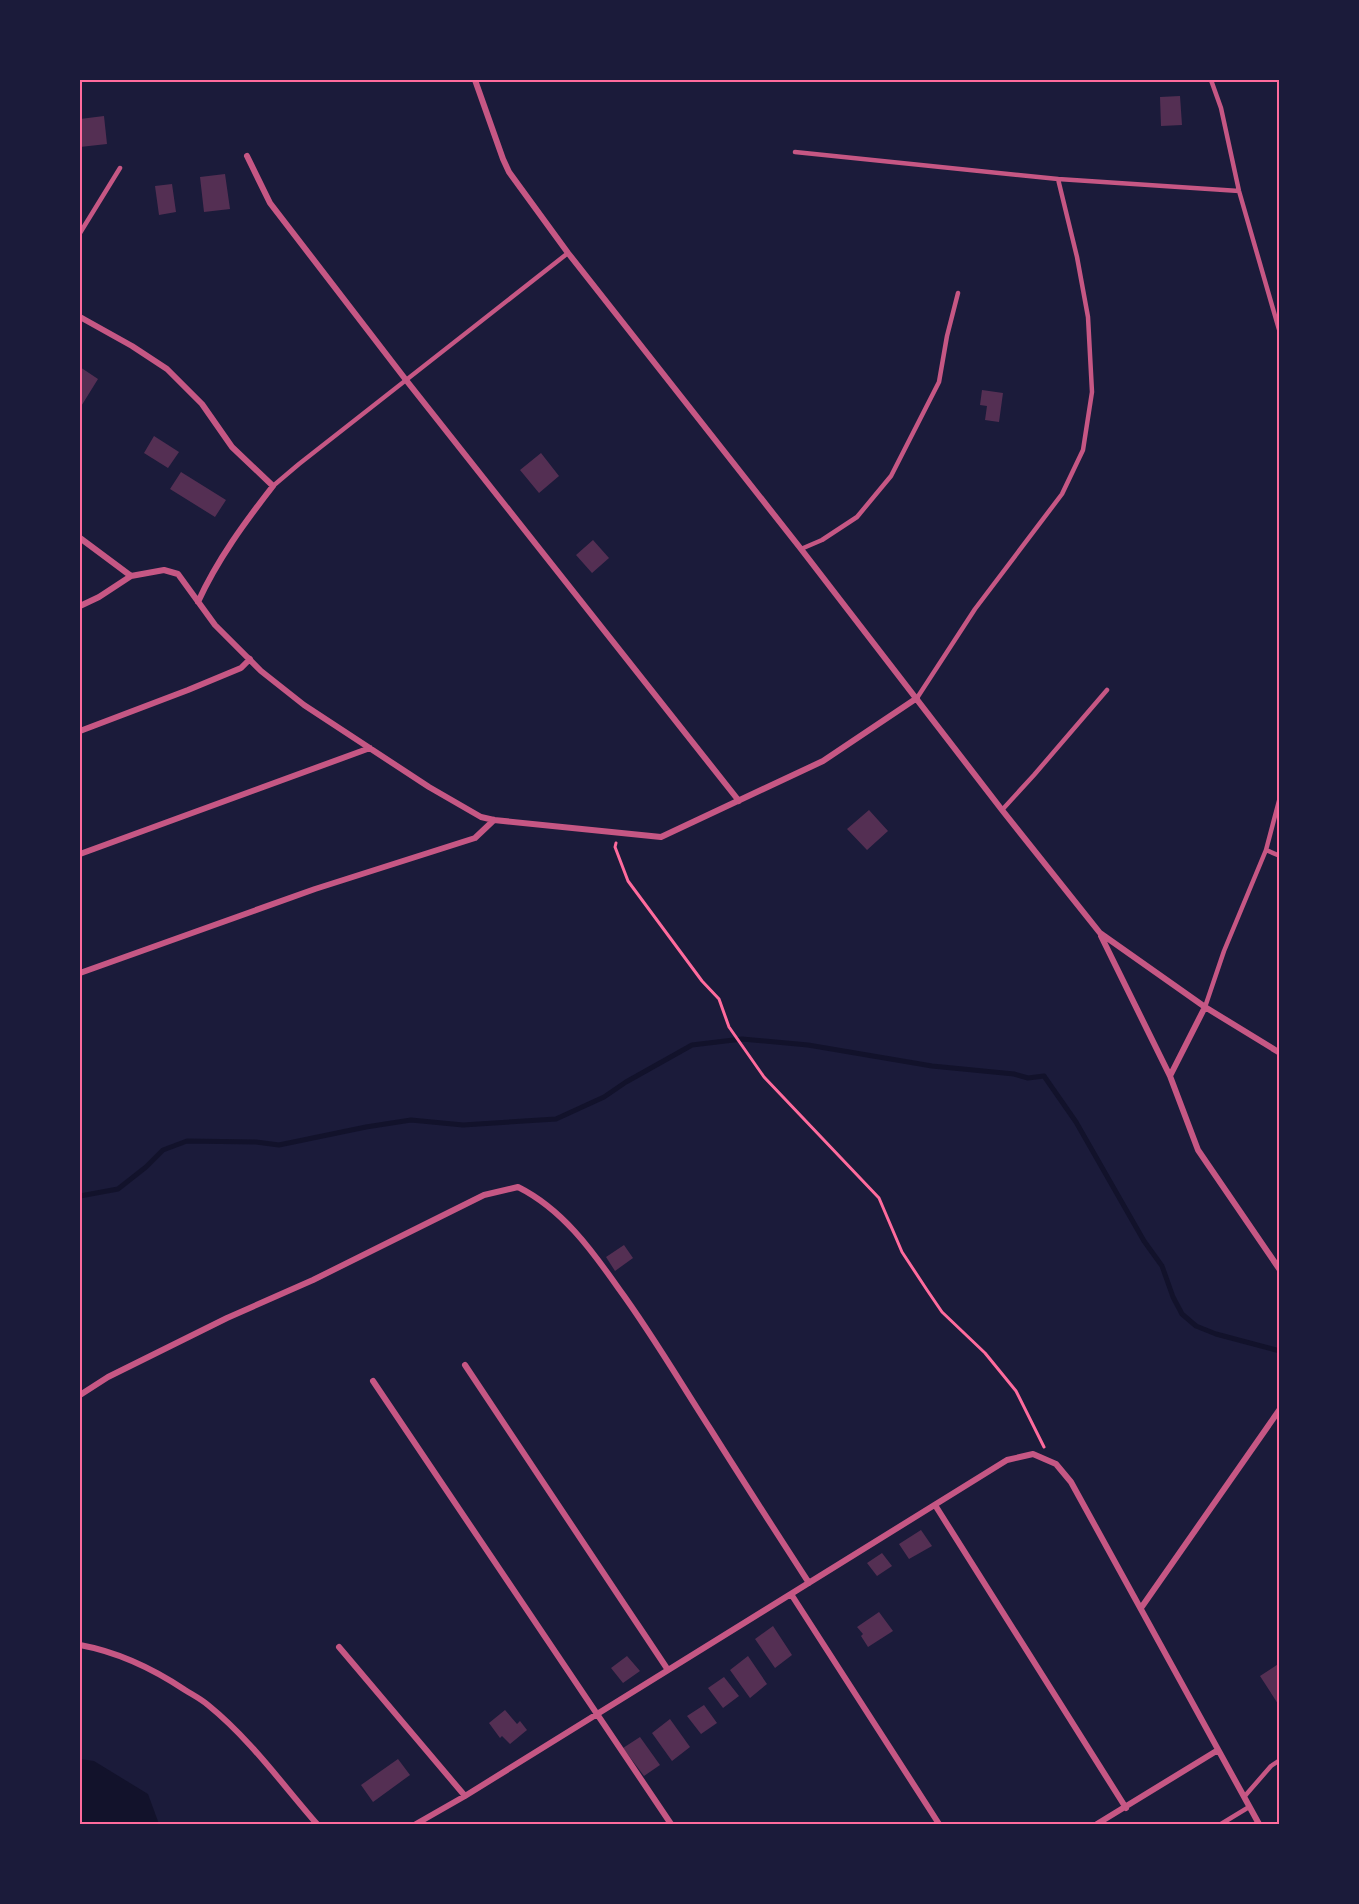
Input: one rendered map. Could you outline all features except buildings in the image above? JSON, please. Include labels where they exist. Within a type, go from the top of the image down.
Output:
[{"type":"street","points":[[475,80],[506,166],[568,253],[1100,933],[1170,1076],[1198,1150],[1280,1270]]},
{"type":"street","points":[[247,156],[270,203],[406,380],[740,801]]},
{"type":"street","points":[[80,317],[167,369],[202,404],[232,447],[273,486],[244,523],[208,580],[198,602]]},
{"type":"street","points":[[80,538],[131,576]]},
{"type":"street","points":[[80,606],[99,597],[131,576],[164,570],[178,573],[215,625],[261,671],[304,705],[429,787],[481,817],[494,820],[662,837],[823,761],[917,698]]},
{"type":"street","points":[[80,731],[241,668],[250,659]]},
{"type":"street","points":[[80,854],[370,748]]},
{"type":"street","points":[[80,973],[315,889],[475,838],[494,820]]},
{"type":"street","points":[[1100,933],[1205,1007],[1280,1053]]},
{"type":"street","points":[[1170,1076],[1205,1007]]},
{"type":"street","points":[[80,1395],[108,1377],[227,1318],[313,1280],[484,1195],[518,1187],[536,1196],[559,1214],[597,1258],[650,1332],[809,1583]]},
{"type":"street","points":[[465,1365],[668,1670]]},
{"type":"street","points":[[373,1381],[671,1824]]},
{"type":"street","points":[[1141,1608],[1280,1408]]},
{"type":"street","points":[[416,1824],[465,1796],[1007,1460],[1033,1454],[1056,1464],[1071,1482],[1259,1824]]},
{"type":"street","points":[[935,1505],[1126,1808]]},
{"type":"street","points":[[791,1594],[939,1824]]},
{"type":"street","points":[[80,1645],[140,1663],[208,1704],[257,1753],[317,1824]]},
{"type":"street","points":[[339,1647],[465,1796]]},
{"type":"street","points":[[1097,1824],[1218,1750]]},
{"type":"lane","points":[[1212,80],[1221,108],[1239,190],[1280,333]]},
{"type":"lane","points":[[795,152],[1058,179],[1239,190]]},
{"type":"lane","points":[[80,233],[120,168]]},
{"type":"lane","points":[[917,698],[975,609],[1062,494],[1083,450],[1092,392],[1088,317],[1077,257],[1058,179]]},
{"type":"lane","points":[[273,486],[568,253]]},
{"type":"lane","points":[[801,549],[822,540],[857,518],[891,476],[939,382],[958,293]]},
{"type":"lane","points":[[1002,810],[1107,690]]},
{"type":"lane","points":[[1205,1007],[1224,951],[1266,850],[1280,797]]},
{"type":"lane","points":[[1266,850],[1280,856]]},
{"type":"lane","points":[[1244,1797],[1280,1760]]},
{"type":"lane","points":[[1221,1824],[1250,1807]]},
{"type":"path","points":[[617,832],[615,847],[628,881],[702,981],[719,999],[729,1027],[738,1040],[771,1085],[879,1198],[902,1252],[921,1281],[942,1312],[985,1353],[1016,1391],[1042,1444],[1056,1464]]},
{"type":"shaded area","points":[[80,1759],[94,1761],[148,1794],[159,1824],[80,1824]]},
{"type":"waterway","points":[[80,1196],[118,1189],[163,1150],[187,1141],[256,1142],[279,1145],[411,1120],[463,1125],[556,1119],[604,1097],[692,1045],[742,1039],[808,1045],[932,1066],[1014,1074],[1028,1078],[1044,1076],[1076,1122],[1144,1241],[1162,1266],[1182,1314],[1196,1326],[1216,1334],[1280,1351]]}]
